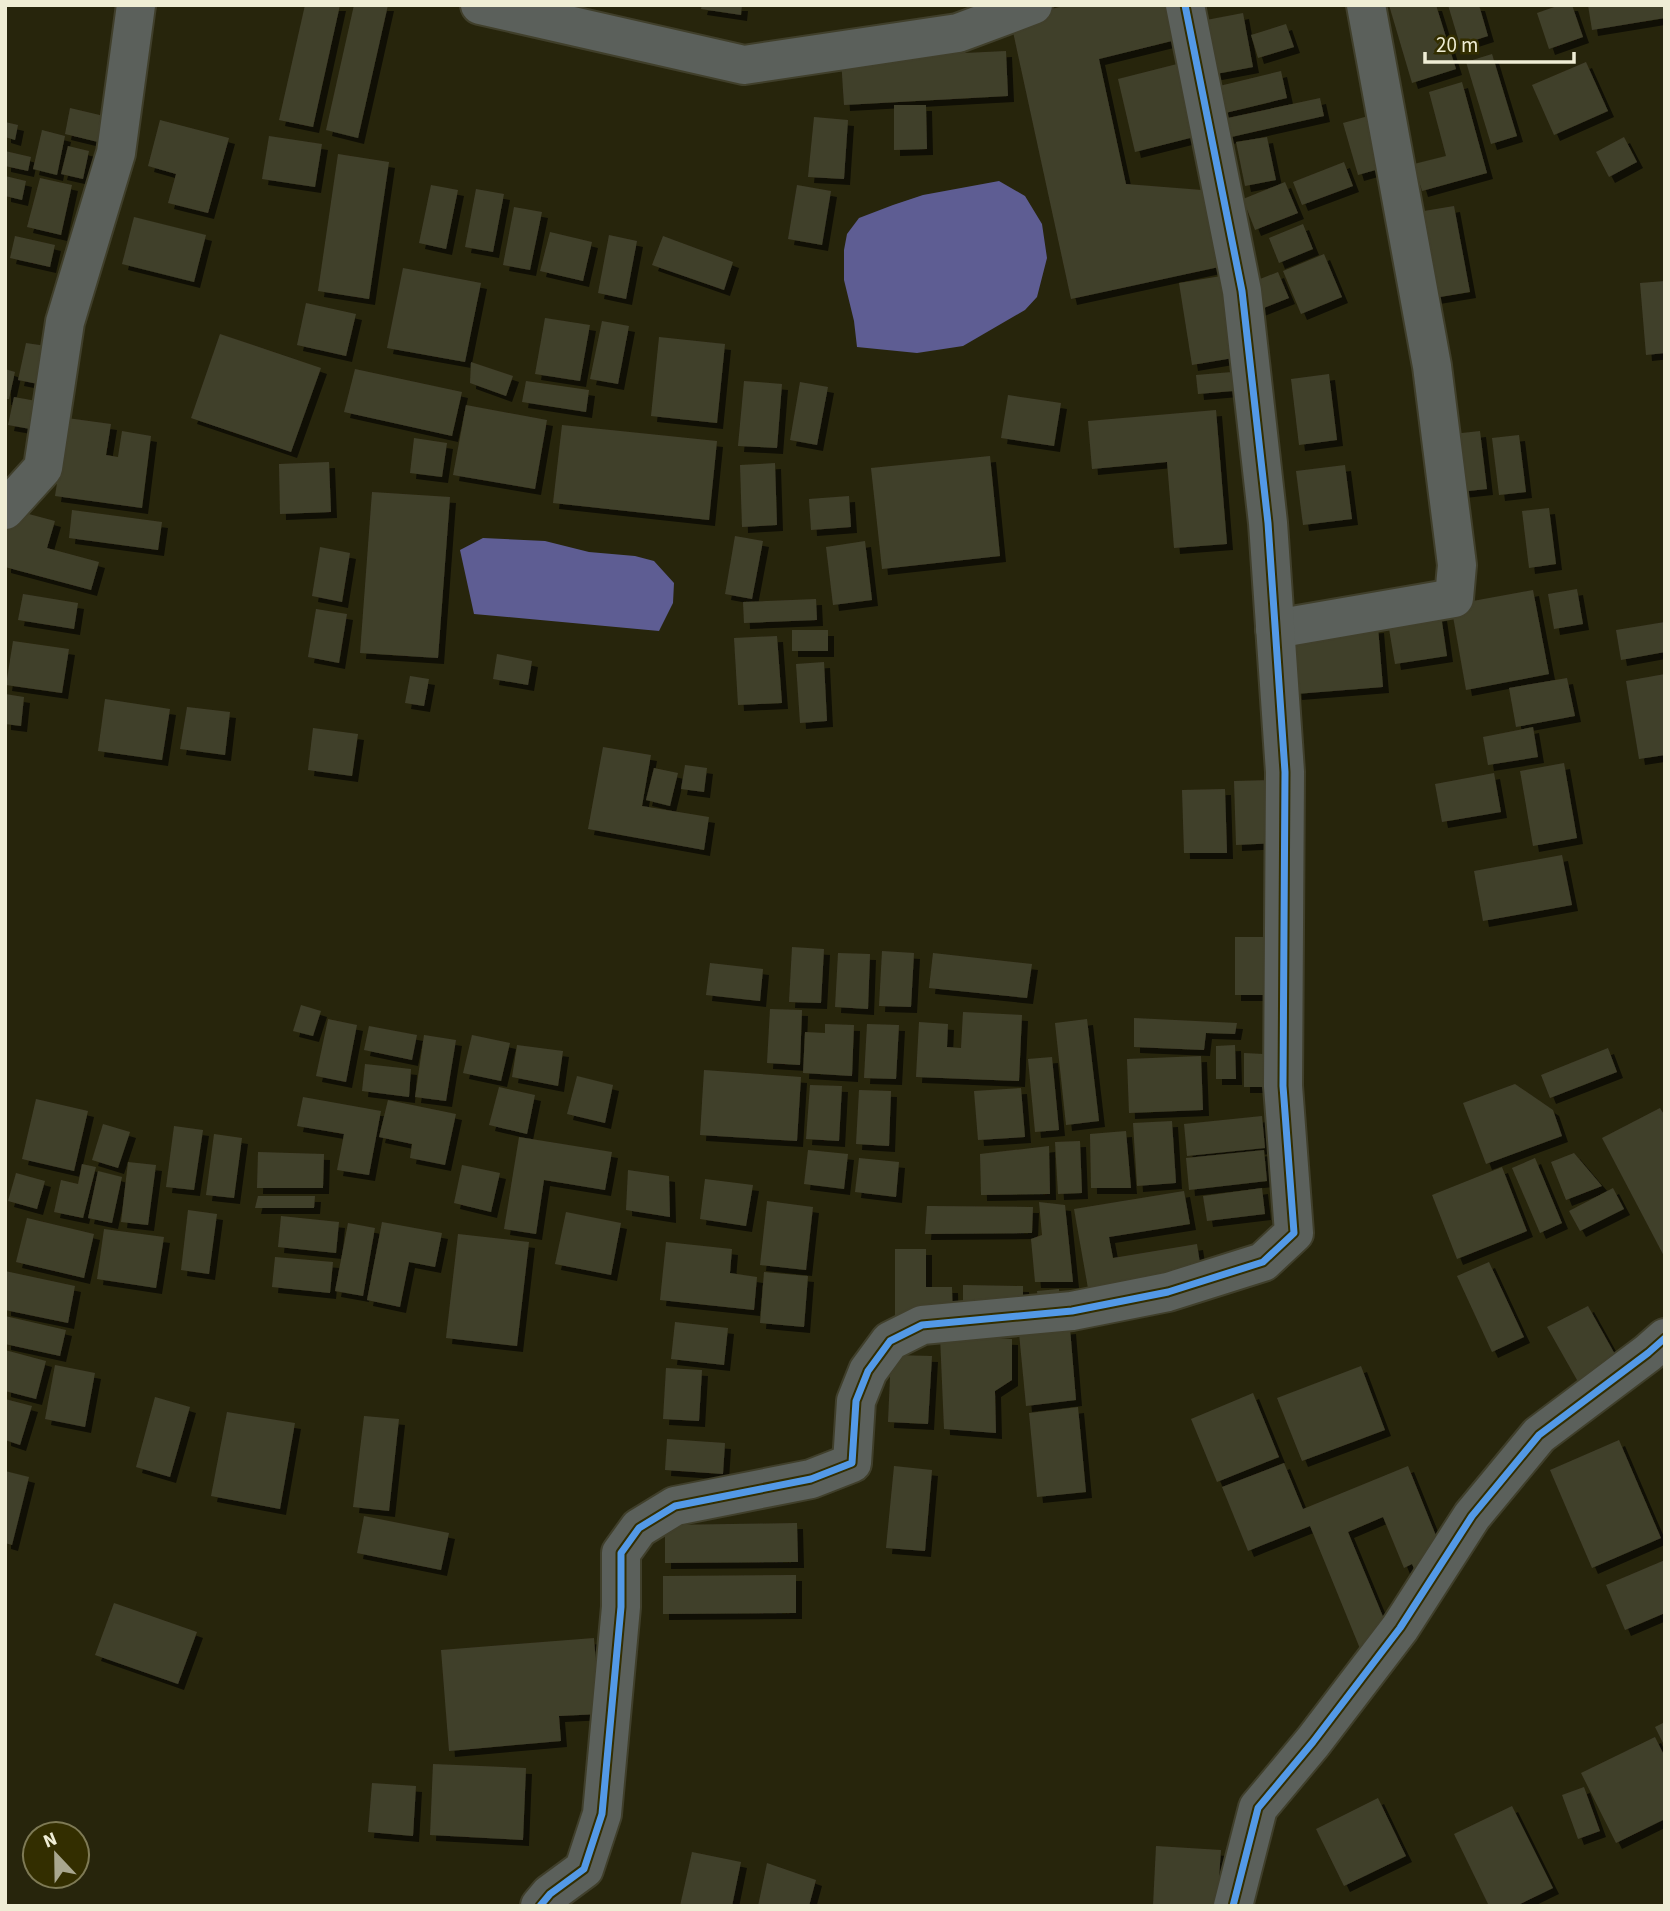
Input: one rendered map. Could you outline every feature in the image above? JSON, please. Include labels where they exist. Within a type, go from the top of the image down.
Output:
[{"type":"street","points":[[5,510],[43,468],[65,322],[116,153],[136,5]]},
{"type":"street","points":[[480,5],[744,65],[958,33],[1032,5]]},
{"type":"street","points":[[540,1906],[550,1894],[584,1869],[602,1814],[621,1607],[621,1553],[639,1528],[675,1506],[811,1479],[852,1464],[856,1401],[868,1371],[890,1341],[922,1325],[1072,1311],[1168,1292],[1263,1262],[1294,1233],[1283,1086],[1285,772],[1268,523],[1242,291],[1185,5]]},
{"type":"street","points":[[1275,629],[1454,598],[1457,565],[1432,366],[1366,5]]},
{"type":"street","points":[[1233,1906],[1258,1808],[1313,1742],[1400,1628],[1472,1516],[1538,1435],[1665,1338]]},
{"type":"shaded area","points":[[999,181],[1025,196],[1042,224],[1047,258],[1037,297],[1025,310],[963,346],[917,353],[857,347],[844,280],[844,250],[847,234],[859,218],[923,195]]},
{"type":"shaded area","points":[[483,538],[545,541],[589,552],[635,556],[654,561],[674,583],[673,603],[659,631],[474,614],[460,550]]},
{"type":"building","points":[[305,5],[340,5],[313,127],[279,120]]},
{"type":"building","points":[[354,5],[388,5],[358,138],[326,130]]},
{"type":"building","points":[[702,5],[742,5],[741,15],[701,9]]},
{"type":"building","points":[[1069,5],[1172,5],[1180,39],[1099,59],[1126,184],[1202,190],[1219,267],[1071,299],[1010,18]]},
{"type":"building","points":[[1389,5],[1436,5],[1456,69],[1412,83]]},
{"type":"building","points":[[1448,5],[1479,5],[1488,36],[1460,45]]},
{"type":"building","points":[[1560,5],[1572,5],[1583,37],[1549,49],[1537,13]]},
{"type":"building","points":[[1588,5],[1665,5],[1665,18],[1592,30]]},
{"type":"building","points":[[1243,13],[1253,67],[1211,75],[1201,21]]},
{"type":"building","points":[[1286,24],[1294,47],[1258,58],[1251,35]]},
{"type":"building","points":[[1006,51],[1008,96],[844,105],[841,59]]},
{"type":"building","points":[[1492,54],[1517,136],[1491,144],[1466,62]]},
{"type":"building","points":[[1586,62],[1608,111],[1554,135],[1532,85]]},
{"type":"building","points":[[1181,63],[1198,136],[1135,152],[1118,79]]},
{"type":"building","points":[[1281,71],[1287,98],[1217,115],[1211,88]]},
{"type":"building","points":[[1462,82],[1487,173],[1422,191],[1414,164],[1446,156],[1429,92]]},
{"type":"building","points":[[1320,98],[1324,116],[1227,138],[1223,119]]},
{"type":"building","points":[[894,105],[926,105],[927,149],[894,150]]},
{"type":"building","points":[[70,108],[104,116],[98,142],[65,134]]},
{"type":"building","points":[[1372,115],[1386,167],[1358,175],[1343,123]]},
{"type":"building","points":[[814,117],[848,120],[844,179],[808,177]]},
{"type":"building","points":[[160,120],[229,138],[208,213],[168,203],[176,174],[148,166]]},
{"type":"building","points":[[5,122],[18,125],[15,140],[5,137]]},
{"type":"building","points":[[42,130],[65,136],[57,175],[33,169]]},
{"type":"building","points":[[269,136],[322,144],[315,187],[262,179]]},
{"type":"building","points":[[1267,137],[1276,180],[1245,186],[1236,142]]},
{"type":"building","points":[[1624,137],[1637,162],[1609,177],[1596,152]]},
{"type":"building","points":[[68,146],[89,151],[83,179],[61,174]]},
{"type":"building","points":[[5,151],[31,157],[28,171],[5,166]]},
{"type":"building","points":[[338,154],[389,162],[369,299],[318,291]]},
{"type":"building","points":[[1344,162],[1353,186],[1302,205],[1293,182]]},
{"type":"building","points":[[5,176],[26,181],[22,200],[5,196]]},
{"type":"building","points":[[40,178],[72,185],[61,235],[27,227]]},
{"type":"building","points":[[1285,182],[1298,213],[1255,230],[1243,199]]},
{"type":"building","points":[[431,185],[458,190],[446,249],[419,243]]},
{"type":"building","points":[[797,185],[831,191],[822,245],[788,239]]},
{"type":"building","points":[[476,189],[504,194],[493,252],[465,247]]},
{"type":"building","points":[[1454,206],[1470,292],[1434,298],[1418,212]]},
{"type":"building","points":[[514,207],[542,212],[530,270],[503,265]]},
{"type":"building","points":[[134,217],[206,235],[194,282],[122,264]]},
{"type":"building","points":[[1303,224],[1313,249],[1279,263],[1269,238]]},
{"type":"building","points":[[550,232],[592,242],[583,281],[540,271]]},
{"type":"building","points":[[609,235],[637,241],[626,299],[598,293]]},
{"type":"building","points":[[15,236],[55,245],[50,267],[10,258]]},
{"type":"building","points":[[663,236],[733,262],[724,290],[652,265]]},
{"type":"building","points":[[1324,254],[1342,297],[1301,314],[1283,271]]},
{"type":"building","points":[[403,268],[481,283],[465,362],[387,348]]},
{"type":"building","points":[[1278,272],[1289,298],[1256,311],[1245,285]]},
{"type":"building","points":[[1221,276],[1233,358],[1192,365],[1179,283]]},
{"type":"building","points":[[1665,281],[1665,353],[1646,355],[1640,283]]},
{"type":"building","points":[[306,303],[356,314],[346,356],[297,345]]},
{"type":"building","points":[[545,318],[590,325],[580,381],[535,374]]},
{"type":"building","points":[[602,321],[629,326],[618,384],[590,379]]},
{"type":"building","points":[[220,334],[321,368],[291,452],[191,418]]},
{"type":"building","points":[[659,337],[725,344],[717,423],[651,416]]},
{"type":"building","points":[[26,343],[46,346],[38,384],[18,380]]},
{"type":"building","points":[[471,362],[513,376],[506,396],[470,383]]},
{"type":"building","points":[[5,369],[15,372],[9,399],[5,399]]},
{"type":"building","points":[[355,369],[462,392],[452,436],[344,412]]},
{"type":"building","points":[[1232,372],[1233,391],[1198,394],[1196,375]]},
{"type":"building","points":[[1329,374],[1337,440],[1299,445],[1291,379]]},
{"type":"building","points":[[526,381],[589,390],[586,412],[522,402]]},
{"type":"building","points":[[744,381],[782,384],[777,448],[738,446]]},
{"type":"building","points":[[800,382],[828,387],[817,445],[790,440]]},
{"type":"building","points":[[1008,395],[1061,403],[1054,446],[1001,438]]},
{"type":"building","points":[[14,397],[42,402],[36,430],[8,425]]},
{"type":"building","points":[[466,405],[547,420],[535,489],[453,475]]},
{"type":"building","points":[[1216,410],[1227,544],[1174,548],[1167,462],[1092,469],[1088,421]]},
{"type":"building","points":[[67,418],[111,424],[106,455],[118,457],[122,431],[151,436],[142,508],[55,496]]},
{"type":"building","points":[[562,425],[717,441],[709,520],[553,503]]},
{"type":"building","points":[[1480,431],[1487,489],[1459,492],[1453,434]]},
{"type":"building","points":[[1519,435],[1526,492],[1499,495],[1492,438]]},
{"type":"building","points":[[414,438],[447,443],[442,477],[410,473]]},
{"type":"building","points":[[990,456],[1000,556],[882,569],[871,468]]},
{"type":"building","points":[[329,462],[331,512],[280,514],[279,464]]},
{"type":"building","points":[[775,463],[777,525],[742,527],[740,465]]},
{"type":"building","points":[[1345,465],[1352,519],[1303,525],[1296,471]]},
{"type":"building","points":[[372,492],[450,497],[438,658],[360,653]]},
{"type":"building","points":[[849,496],[851,527],[811,530],[809,499]]},
{"type":"building","points":[[1549,508],[1556,564],[1529,568],[1522,511]]},
{"type":"building","points":[[10,509],[55,521],[47,548],[99,562],[91,590],[5,567],[5,525]]},
{"type":"building","points":[[72,510],[162,522],[158,550],[69,538]]},
{"type":"building","points":[[735,536],[763,541],[752,599],[725,594]]},
{"type":"building","points":[[865,541],[872,600],[833,605],[826,547]]},
{"type":"building","points":[[320,547],[350,553],[342,602],[312,596]]},
{"type":"building","points":[[1577,589],[1583,624],[1554,629],[1548,594]]},
{"type":"building","points":[[1533,590],[1549,674],[1466,690],[1451,605]]},
{"type":"building","points":[[23,594],[78,603],[74,629],[18,620]]},
{"type":"building","points":[[816,599],[817,620],[744,623],[743,602]]},
{"type":"building","points":[[316,609],[347,614],[339,663],[308,657]]},
{"type":"building","points":[[1441,615],[1447,656],[1395,664],[1388,623]]},
{"type":"building","points":[[1665,622],[1665,652],[1621,660],[1616,630]]},
{"type":"building","points":[[1378,627],[1383,687],[1296,694],[1291,635]]},
{"type":"building","points":[[792,630],[828,630],[828,651],[792,651]]},
{"type":"building","points":[[777,636],[782,703],[738,705],[734,638]]},
{"type":"building","points":[[13,641],[69,649],[62,693],[6,685]]},
{"type":"building","points":[[497,654],[532,661],[528,685],[493,679]]},
{"type":"building","points":[[824,662],[827,721],[800,723],[796,664]]},
{"type":"building","points":[[1665,674],[1665,755],[1639,759],[1626,681]]},
{"type":"building","points":[[410,676],[429,679],[424,706],[405,703]]},
{"type":"building","points":[[1567,678],[1575,716],[1516,727],[1509,688]]},
{"type":"building","points":[[5,694],[24,697],[21,726],[5,724]]},
{"type":"building","points":[[105,699],[170,709],[162,760],[98,751]]},
{"type":"building","points":[[187,707],[230,712],[225,755],[180,749]]},
{"type":"building","points":[[1533,727],[1538,757],[1488,765],[1483,737]]},
{"type":"building","points":[[313,728],[358,734],[352,776],[308,770]]},
{"type":"building","points":[[603,747],[651,755],[642,806],[709,817],[704,850],[588,829]]},
{"type":"building","points":[[1564,763],[1577,838],[1533,846],[1520,771]]},
{"type":"building","points":[[685,765],[707,768],[704,792],[681,789]]},
{"type":"building","points":[[654,768],[678,773],[670,806],[646,800]]},
{"type":"building","points":[[1494,773],[1501,812],[1442,822],[1435,784]]},
{"type":"building","points":[[1277,780],[1279,843],[1236,845],[1234,781]]},
{"type":"building","points":[[1225,789],[1227,853],[1184,853],[1182,790]]},
{"type":"building","points":[[1562,855],[1572,905],[1483,921],[1474,871]]},
{"type":"building","points":[[1235,937],[1275,937],[1274,995],[1235,995]]},
{"type":"building","points":[[792,947],[824,949],[821,1003],[789,1002]]},
{"type":"building","points":[[882,951],[914,953],[911,1007],[879,1006]]},
{"type":"building","points":[[838,953],[870,954],[868,1009],[835,1007]]},
{"type":"building","points":[[933,953],[1032,964],[1027,998],[929,988]]},
{"type":"building","points":[[710,963],[763,969],[760,1001],[706,995]]},
{"type":"building","points":[[301,1005],[321,1011],[313,1036],[293,1031]]},
{"type":"building","points":[[770,1009],[802,1010],[800,1065],[767,1063]]},
{"type":"building","points":[[963,1012],[1022,1015],[1019,1081],[916,1077],[919,1022],[948,1024],[947,1047],[961,1048]]},
{"type":"building","points":[[1134,1018],[1237,1023],[1235,1034],[1206,1033],[1204,1050],[1134,1047]]},
{"type":"building","points":[[328,1019],[357,1025],[346,1082],[316,1076]]},
{"type":"building","points":[[1087,1019],[1099,1121],[1066,1125],[1055,1023]]},
{"type":"building","points":[[825,1024],[854,1025],[852,1076],[803,1073],[805,1032],[825,1033]]},
{"type":"building","points":[[867,1024],[899,1025],[896,1079],[864,1078]]},
{"type":"building","points":[[369,1026],[417,1035],[412,1060],[364,1050]]},
{"type":"building","points":[[424,1035],[456,1040],[446,1101],[415,1097]]},
{"type":"building","points":[[472,1035],[510,1043],[501,1081],[463,1073]]},
{"type":"building","points":[[517,1045],[563,1051],[558,1086],[512,1077]]},
{"type":"building","points":[[1235,1045],[1236,1079],[1216,1079],[1216,1046]]},
{"type":"building","points":[[1608,1048],[1617,1072],[1550,1098],[1541,1075]]},
{"type":"building","points":[[1244,1053],[1263,1054],[1263,1087],[1244,1087]]},
{"type":"building","points":[[1201,1056],[1203,1110],[1129,1113],[1127,1059]]},
{"type":"building","points":[[1052,1057],[1059,1130],[1035,1132],[1028,1059]]},
{"type":"building","points":[[365,1064],[411,1069],[409,1097],[362,1091]]},
{"type":"building","points":[[704,1070],[801,1077],[797,1141],[700,1135]]},
{"type":"building","points":[[577,1076],[613,1085],[605,1123],[567,1114]]},
{"type":"building","points":[[1515,1084],[1553,1110],[1562,1136],[1486,1164],[1463,1103]]},
{"type":"building","points":[[810,1085],[842,1086],[839,1141],[806,1139]]},
{"type":"building","points":[[499,1087],[535,1095],[527,1134],[489,1125]]},
{"type":"building","points":[[1021,1088],[1025,1137],[978,1140],[974,1091]]},
{"type":"building","points":[[859,1090],[891,1091],[889,1146],[856,1144]]},
{"type":"building","points":[[303,1097],[381,1111],[369,1175],[337,1170],[344,1134],[297,1126]]},
{"type":"building","points":[[36,1099],[88,1111],[74,1171],[22,1159]]},
{"type":"building","points":[[388,1100],[456,1114],[445,1165],[410,1158],[412,1144],[379,1137]]},
{"type":"building","points":[[1660,1108],[1665,1116],[1665,1258],[1602,1138]]},
{"type":"building","points":[[1262,1116],[1265,1148],[1187,1156],[1184,1124]]},
{"type":"building","points":[[1172,1121],[1176,1183],[1137,1186],[1133,1123]]},
{"type":"building","points":[[103,1124],[130,1132],[118,1168],[92,1160]]},
{"type":"building","points":[[174,1126],[203,1130],[194,1190],[166,1187]]},
{"type":"building","points":[[1126,1131],[1131,1188],[1091,1188],[1090,1134]]},
{"type":"building","points":[[214,1134],[242,1138],[234,1198],[206,1195]]},
{"type":"building","points":[[519,1137],[612,1152],[605,1190],[544,1180],[536,1234],[504,1229]]},
{"type":"building","points":[[1080,1141],[1082,1193],[1058,1194],[1055,1142]]},
{"type":"building","points":[[1049,1146],[1050,1194],[981,1195],[980,1154]]},
{"type":"building","points":[[808,1150],[848,1154],[844,1189],[804,1184]]},
{"type":"building","points":[[1264,1150],[1267,1181],[1189,1190],[1186,1158]]},
{"type":"building","points":[[258,1152],[324,1154],[323,1188],[257,1188]]},
{"type":"building","points":[[1574,1153],[1602,1186],[1566,1200],[1551,1162]]},
{"type":"building","points":[[859,1158],[899,1162],[896,1197],[855,1192]]},
{"type":"building","points":[[1535,1158],[1562,1223],[1540,1233],[1512,1168]]},
{"type":"building","points":[[128,1162],[156,1165],[148,1225],[121,1222]]},
{"type":"building","points":[[82,1164],[96,1167],[83,1218],[54,1212],[61,1180],[78,1184]]},
{"type":"building","points":[[462,1165],[500,1173],[491,1212],[454,1203]]},
{"type":"building","points":[[1502,1167],[1527,1231],[1457,1259],[1432,1195]]},
{"type":"building","points":[[628,1170],[669,1176],[670,1217],[626,1210]]},
{"type":"building","points":[[98,1171],[122,1177],[112,1223],[88,1218]]},
{"type":"building","points":[[16,1173],[45,1181],[37,1209],[8,1201]]},
{"type":"building","points":[[705,1179],[753,1185],[746,1226],[700,1219]]},
{"type":"building","points":[[1262,1188],[1265,1214],[1207,1221],[1203,1196]]},
{"type":"building","points":[[1613,1188],[1624,1209],[1580,1231],[1569,1211]]},
{"type":"building","points":[[1184,1191],[1190,1224],[1109,1237],[1113,1258],[1197,1244],[1202,1276],[1089,1294],[1074,1209]]},
{"type":"building","points":[[258,1196],[315,1196],[314,1208],[255,1208]]},
{"type":"building","points":[[767,1201],[813,1207],[806,1270],[760,1265]]},
{"type":"building","points":[[1039,1202],[1065,1205],[1073,1282],[1035,1282],[1031,1239],[1042,1235]]},
{"type":"building","points":[[927,1206],[1033,1207],[1032,1233],[925,1234]]},
{"type":"building","points":[[188,1210],[217,1214],[209,1274],[181,1270]]},
{"type":"building","points":[[566,1212],[621,1223],[611,1275],[555,1264]]},
{"type":"building","points":[[281,1216],[339,1222],[336,1253],[278,1247]]},
{"type":"building","points":[[27,1218],[94,1234],[84,1278],[16,1262]]},
{"type":"building","points":[[382,1222],[442,1233],[435,1267],[409,1262],[400,1307],[367,1300]]},
{"type":"building","points":[[348,1223],[375,1228],[363,1296],[335,1291]]},
{"type":"building","points":[[104,1229],[164,1237],[156,1288],[97,1279]]},
{"type":"building","points":[[458,1234],[529,1242],[517,1346],[446,1338]]},
{"type":"building","points":[[666,1242],[732,1249],[730,1273],[757,1277],[754,1310],[660,1300]]},
{"type":"building","points":[[895,1249],[926,1249],[926,1287],[952,1287],[953,1322],[895,1322]]},
{"type":"building","points":[[275,1257],[333,1262],[330,1293],[272,1287]]},
{"type":"building","points":[[1489,1262],[1524,1337],[1492,1352],[1457,1276]]},
{"type":"building","points":[[5,1271],[75,1286],[68,1323],[5,1310]]},
{"type":"building","points":[[764,1272],[808,1276],[804,1327],[760,1323]]},
{"type":"building","points":[[963,1285],[1023,1286],[1023,1310],[963,1310]]},
{"type":"building","points":[[1059,1289],[1060,1305],[1039,1307],[1037,1291]]},
{"type":"building","points":[[1588,1306],[1621,1365],[1581,1387],[1547,1327]]},
{"type":"building","points":[[5,1316],[66,1330],[60,1356],[5,1344]]},
{"type":"building","points":[[675,1322],[728,1328],[724,1365],[671,1359]]},
{"type":"building","points":[[1070,1328],[1076,1400],[1026,1406],[1019,1333]]},
{"type":"building","points":[[940,1336],[1012,1339],[1012,1380],[995,1391],[996,1433],[944,1429]]},
{"type":"building","points":[[5,1350],[46,1361],[36,1399],[5,1391]]},
{"type":"building","points":[[891,1355],[932,1356],[928,1424],[888,1422]]},
{"type":"building","points":[[55,1365],[95,1373],[85,1427],[45,1419]]},
{"type":"building","points":[[1361,1366],[1385,1430],[1302,1461],[1277,1398]]},
{"type":"building","points":[[666,1368],[702,1370],[699,1421],[663,1419]]},
{"type":"building","points":[[1253,1393],[1279,1457],[1217,1482],[1191,1419]]},
{"type":"building","points":[[155,1397],[190,1407],[170,1477],[136,1467]]},
{"type":"building","points":[[5,1399],[32,1406],[20,1445],[5,1440]]},
{"type":"building","points":[[1078,1407],[1086,1492],[1037,1497],[1029,1413]]},
{"type":"building","points":[[227,1412],[295,1423],[280,1509],[211,1496]]},
{"type":"building","points":[[364,1416],[399,1419],[389,1511],[353,1507]]},
{"type":"building","points":[[667,1439],[725,1443],[723,1474],[665,1470]]},
{"type":"building","points":[[1619,1440],[1661,1538],[1592,1568],[1550,1470]]},
{"type":"building","points":[[1284,1463],[1303,1509],[1408,1466],[1443,1553],[1419,1581],[1412,1564],[1404,1568],[1383,1517],[1348,1532],[1389,1631],[1363,1656],[1310,1526],[1248,1551],[1222,1487]]},
{"type":"building","points":[[894,1466],[932,1470],[925,1551],[886,1548]]},
{"type":"building","points":[[5,1471],[29,1477],[12,1545],[5,1543]]},
{"type":"building","points":[[364,1516],[449,1533],[441,1570],[357,1553]]},
{"type":"building","points":[[797,1523],[798,1562],[665,1563],[665,1525]]},
{"type":"building","points":[[1665,1560],[1665,1613],[1625,1630],[1606,1585]]},
{"type":"building","points":[[796,1575],[796,1613],[663,1614],[663,1576]]},
{"type":"building","points":[[114,1603],[197,1632],[178,1684],[95,1655]]},
{"type":"building","points":[[594,1638],[600,1714],[559,1716],[561,1741],[449,1751],[441,1650]]},
{"type":"building","points":[[1665,1722],[1665,1747],[1655,1727]]},
{"type":"building","points":[[1655,1737],[1665,1757],[1665,1819],[1616,1843],[1581,1773]]},
{"type":"building","points":[[433,1764],[526,1768],[523,1840],[430,1835]]},
{"type":"building","points":[[372,1783],[416,1786],[413,1836],[368,1832]]},
{"type":"building","points":[[1584,1787],[1600,1831],[1578,1839],[1562,1795]]},
{"type":"building","points":[[1378,1798],[1406,1856],[1344,1886],[1316,1829]]},
{"type":"building","points":[[1512,1806],[1553,1888],[1516,1906],[1489,1906],[1454,1834]]},
{"type":"building","points":[[1156,1846],[1221,1850],[1217,1906],[1153,1906]]},
{"type":"building","points":[[692,1852],[741,1862],[732,1906],[680,1906]]},
{"type":"building","points":[[767,1863],[816,1880],[809,1906],[758,1906]]},
{"type":"cycle path","points":[[540,1906],[550,1894],[584,1869],[602,1814],[621,1607],[621,1553],[639,1528],[675,1506],[811,1479],[852,1463],[856,1401],[868,1371],[890,1341],[922,1325],[1072,1311],[1168,1292],[1263,1262],[1294,1233],[1283,1086],[1285,772],[1268,523],[1242,291],[1185,5]]},
{"type":"cycle path","points":[[1233,1906],[1258,1808],[1313,1742],[1400,1628],[1472,1516],[1539,1435],[1665,1338]]}]
